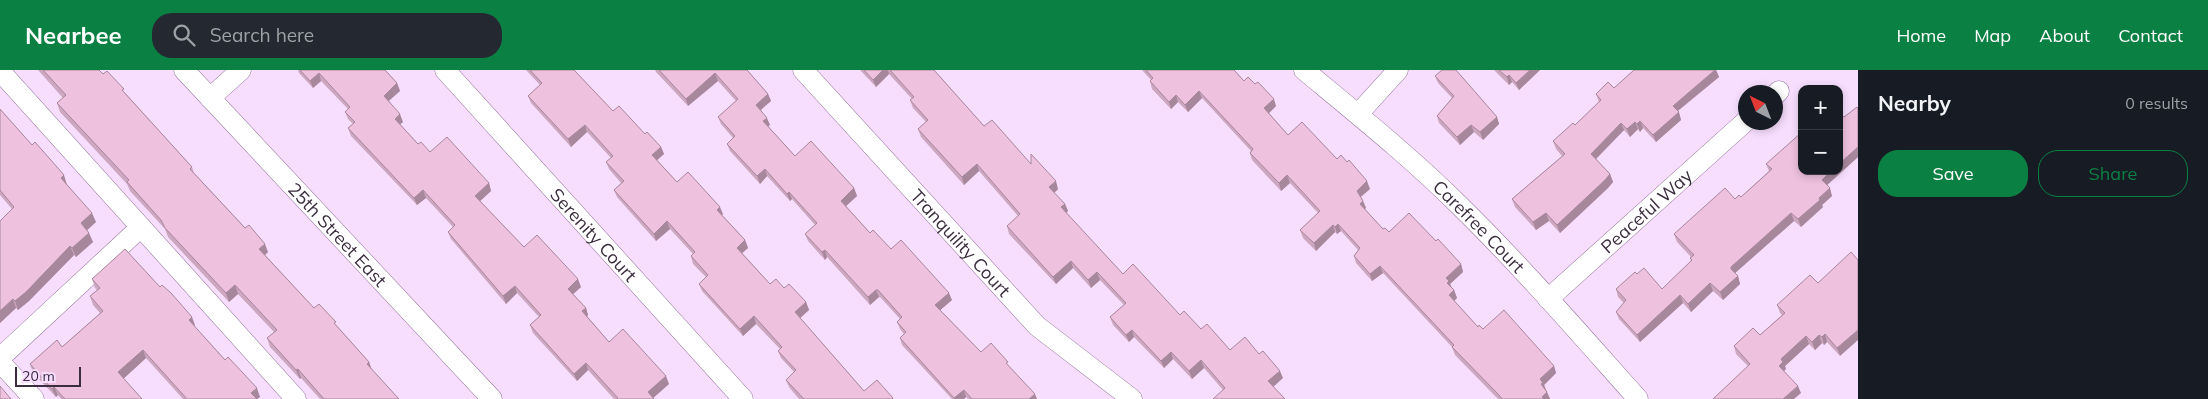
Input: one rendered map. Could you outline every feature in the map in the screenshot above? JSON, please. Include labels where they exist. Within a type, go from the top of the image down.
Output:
[{"type":"street","name":"25th Street East","points":[[184,70],[492,399]]},
{"type":"street","points":[[210,98],[241,70]]},
{"type":"street","name":"Serenity Court","points":[[445,70],[743,399]]},
{"type":"street","name":"Tranquility Court","points":[[803,70],[1037,326],[1122,396]]},
{"type":"street","name":"Carefree Court","points":[[1304,70],[1358,114],[1460,206],[1548,299],[1638,399]]},
{"type":"street","points":[[1358,114],[1398,70]]},
{"type":"street","points":[[0,71],[296,399]]},
{"type":"street","name":"Peaceful Way","points":[[1548,299],[1738,128]]},
{"type":"street","points":[[34,399],[0,360],[141,227]]},
{"type":"building","points":[[43,70],[99,70],[103,74],[107,71],[192,167],[190,169],[245,228],[249,225],[265,244],[259,249],[314,308],[319,304],[336,322],[334,323],[369,362],[367,364],[399,399],[324,399],[267,338],[277,330],[235,285],[226,293],[165,228],[161,220],[127,182],[129,180],[57,103],[66,95]]},
{"type":"building","points":[[300,70],[385,70],[397,83],[384,96],[400,114],[395,119],[418,144],[421,142],[430,152],[447,137],[489,183],[475,196],[524,247],[537,235],[578,279],[568,289],[586,308],[582,311],[609,342],[623,329],[666,376],[648,392],[654,399],[617,399],[586,363],[574,374],[530,325],[541,315],[515,286],[503,296],[448,232],[455,225],[423,190],[414,198],[348,128],[355,122],[345,112],[350,107],[319,73],[310,81]]},
{"type":"building","points":[[530,70],[574,70],[613,111],[619,106],[645,134],[647,132],[661,147],[652,155],[677,182],[688,172],[720,207],[717,210],[745,240],[737,248],[770,284],[776,279],[784,288],[789,284],[806,302],[795,312],[864,391],[877,380],[893,398],[804,399],[786,380],[796,370],[778,351],[782,347],[754,316],[740,329],[699,284],[708,275],[691,256],[695,252],[667,221],[654,234],[614,190],[624,181],[606,162],[613,156],[585,125],[568,139],[528,96],[542,83]]},
{"type":"building","points":[[659,70],[747,70],[768,94],[756,105],[767,118],[763,121],[795,156],[811,141],[854,188],[841,201],[870,233],[873,230],[891,249],[901,240],[949,293],[935,305],[981,352],[991,343],[1008,362],[1006,363],[1035,394],[1029,399],[972,399],[964,390],[954,398],[900,338],[906,332],[897,322],[902,317],[878,290],[868,297],[825,250],[822,252],[805,234],[817,223],[789,192],[787,194],[765,169],[757,176],[727,144],[735,136],[718,117],[738,99],[715,73],[686,99]]},
{"type":"building","points":[[864,70],[883,70],[873,80]]},
{"type":"building","points":[[890,70],[934,70],[984,126],[992,120],[1031,164],[1031,154],[1056,181],[1049,187],[1065,204],[1061,207],[1123,274],[1133,264],[1180,315],[1184,311],[1201,329],[1207,324],[1230,350],[1245,337],[1259,354],[1263,351],[1280,371],[1268,381],[1285,399],[1213,399],[1225,388],[1201,360],[1189,371],[1171,352],[1161,361],[1132,330],[1126,335],[1110,317],[1126,303],[1097,272],[1088,280],[1071,261],[1053,277],[1007,226],[1020,214],[977,164],[962,177],[918,129],[928,120],[910,100],[914,97]]},
{"type":"building","points":[[1146,70],[1234,70],[1244,81],[1248,77],[1255,84],[1258,82],[1274,99],[1264,108],[1288,135],[1302,122],[1337,159],[1341,155],[1347,162],[1349,160],[1367,181],[1357,191],[1363,201],[1360,204],[1383,229],[1385,228],[1389,232],[1409,213],[1436,241],[1438,239],[1461,264],[1446,278],[1449,281],[1447,283],[1454,290],[1449,295],[1478,327],[1479,325],[1483,329],[1504,310],[1554,366],[1540,379],[1547,392],[1542,397],[1544,399],[1502,399],[1452,347],[1454,345],[1380,266],[1370,274],[1354,256],[1360,248],[1338,224],[1335,227],[1333,225],[1314,243],[1300,230],[1320,211],[1287,175],[1279,183],[1250,153],[1253,149],[1199,91],[1185,105],[1176,95],[1169,102],[1150,81],[1153,78]]},
{"type":"building","points":[[1442,70],[1456,70],[1497,117],[1480,132],[1471,125],[1457,137],[1437,116],[1454,96],[1435,76]]},
{"type":"building","points":[[1499,70],[1530,70],[1516,83],[1509,75],[1507,77]]},
{"type":"building","points":[[1634,70],[1715,70],[1673,106],[1679,112],[1653,135],[1640,121],[1637,124],[1635,122],[1627,129],[1621,123],[1591,154],[1610,174],[1605,180],[1557,225],[1546,213],[1533,222],[1512,199],[1565,154],[1553,141],[1573,123],[1575,125],[1601,100],[1596,94],[1608,82],[1614,88]]},
{"type":"building","points":[[1857,107],[1858,147],[1843,160],[1843,116]]},
{"type":"building","points":[[0,109],[32,145],[35,142],[64,175],[61,178],[92,213],[81,223],[89,233],[72,248],[70,246],[26,292],[15,301],[13,299],[0,311],[0,221],[14,207],[0,190]]},
{"type":"building","points":[[1798,136],[1798,175],[1827,175],[1822,180],[1830,188],[1819,198],[1820,200],[1798,219],[1791,213],[1731,267],[1738,276],[1720,292],[1710,283],[1688,304],[1680,295],[1637,335],[1616,312],[1626,300],[1616,289],[1635,272],[1637,274],[1644,268],[1662,289],[1692,260],[1690,258],[1694,255],[1674,234],[1725,188],[1735,199],[1739,195],[1741,197],[1772,169],[1766,164]]},
{"type":"building","points":[[125,249],[160,287],[162,285],[171,293],[192,317],[189,320],[225,360],[228,357],[257,388],[251,393],[257,399],[187,399],[143,350],[118,372],[142,399],[65,399],[54,387],[52,389],[30,364],[57,340],[62,347],[103,311],[90,296],[100,288],[92,279]]},
{"type":"building","points":[[1851,252],[1858,260],[1858,330],[1837,348],[1825,334],[1822,337],[1819,335],[1812,342],[1806,336],[1781,359],[1783,362],[1779,366],[1798,386],[1783,399],[1713,399],[1750,364],[1734,346],[1753,328],[1760,335],[1785,313],[1777,305],[1810,275],[1818,283]]},
{"type":"building","points":[[0,386],[11,399],[0,399]]}]
